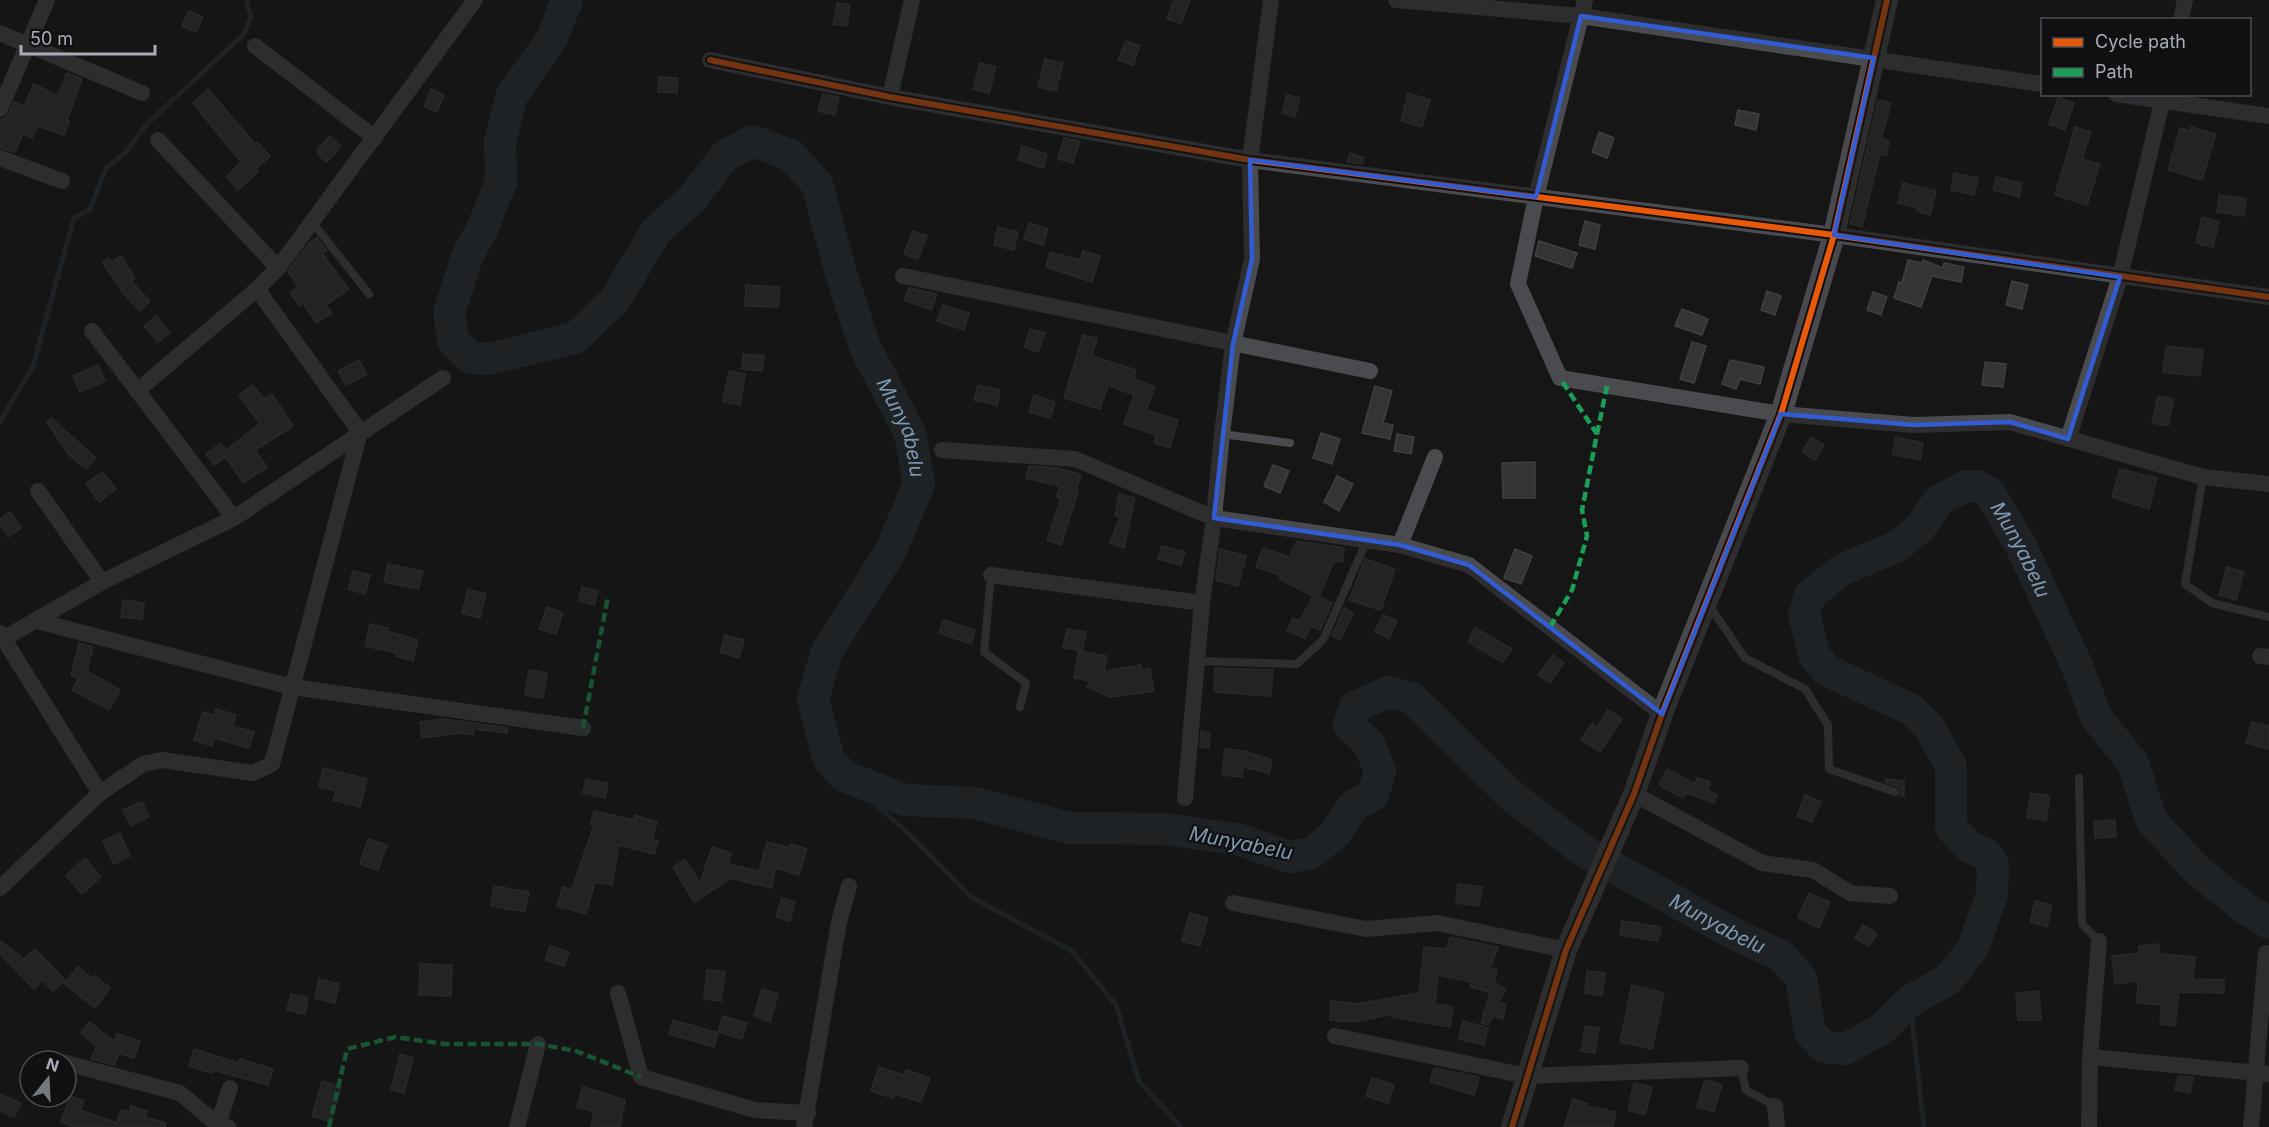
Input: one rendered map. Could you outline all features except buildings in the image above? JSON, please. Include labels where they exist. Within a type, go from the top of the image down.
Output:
[{"type":"street","points":[[0,109],[47,0]]},
{"type":"street","points":[[137,391],[257,289],[278,268],[475,0]]},
{"type":"street","points":[[890,97],[912,0]]},
{"type":"street","points":[[1185,798],[1202,603],[1214,518],[1233,344],[1252,258],[1250,160],[1270,0]]},
{"type":"street","points":[[1396,0],[1583,8],[1874,58],[2041,84]]},
{"type":"street","points":[[1512,1127],[1566,950],[1634,795],[1662,714],[1781,414],[1834,235],[1887,0]]},
{"type":"street","points":[[2181,18],[2185,0]]},
{"type":"street","points":[[1583,8],[1536,197],[1518,284],[1560,378],[1781,414],[1914,425],[2010,422],[2203,477],[2269,484]]},
{"type":"street","points":[[0,33],[142,93]]},
{"type":"street","points":[[255,46],[375,138]]},
{"type":"street","points":[[710,60],[890,97],[1250,160],[1834,235],[2269,297]]},
{"type":"street","points":[[2140,96],[2269,116]]},
{"type":"street","points":[[2068,439],[2120,277],[2163,98]]},
{"type":"street","points":[[158,140],[278,268]]},
{"type":"street","points":[[0,159],[62,181]]},
{"type":"street","points":[[903,276],[1370,371]]},
{"type":"street","points":[[257,289],[360,432]]},
{"type":"street","points":[[92,331],[234,518]]},
{"type":"street","points":[[100,794],[2,636],[36,621],[102,582],[234,518],[443,378]]},
{"type":"street","points":[[0,888],[100,794],[143,764],[162,760],[254,773],[272,764],[360,432]]},
{"type":"street","points":[[942,450],[1075,459],[1214,518],[1400,545],[1469,565],[1662,714]]},
{"type":"street","points":[[1400,545],[1435,457]]},
{"type":"street","points":[[38,491],[102,582]]},
{"type":"street","points":[[991,575],[1202,603]]},
{"type":"street","points":[[36,621],[292,687],[584,728]]},
{"type":"street","points":[[1634,795],[1762,863],[1813,870],[1850,893],[1890,896]]},
{"type":"street","points":[[618,993],[641,1077],[755,1110],[806,1120],[839,921],[849,886]]},
{"type":"street","points":[[1233,903],[1366,929],[1437,923],[1566,950]]},
{"type":"street","points":[[2090,1127],[2090,1057],[2099,941]]},
{"type":"street","points":[[2251,1127],[2262,1074],[2266,953]]},
{"type":"street","points":[[1335,1035],[1526,1076],[1741,1068]]},
{"type":"street","points":[[517,1127],[538,1044]]},
{"type":"street","points":[[2090,1057],[2262,1074]]},
{"type":"street","points":[[78,1067],[180,1093],[221,1126],[230,1088]]},
{"type":"street","points":[[1775,1106],[1777,1127]]},
{"type":"lane","points":[[313,223],[369,294]]},
{"type":"lane","points":[[1222,434],[1290,443]]},
{"type":"lane","points":[[2203,477],[2185,584],[2212,603],[2269,617]]},
{"type":"lane","points":[[1197,661],[1297,664],[1323,640],[1367,540]]},
{"type":"lane","points":[[991,575],[984,652],[1026,683],[1020,707]]},
{"type":"lane","points":[[1707,602],[1745,658],[1805,689],[1828,725],[1829,769],[1895,792]]},
{"type":"lane","points":[[2079,778],[2082,924],[2099,941]]},
{"type":"lane","points":[[1741,1068],[1746,1090],[1775,1106]]},
{"type":"highlighted area","points":[[1581,16],[1874,58],[1834,235],[2120,277],[2068,439],[2010,422],[1914,425],[1781,414],[1662,714],[1469,565],[1400,545],[1214,518],[1233,344],[1252,259],[1250,160],[1536,197]]},
{"type":"waterway","points":[[0,422],[33,366],[74,218],[90,210],[106,168],[124,154],[147,124],[244,34],[251,17],[246,0]]},
{"type":"waterway","name":"Munyabelu","points":[[567,0],[551,40],[512,95],[500,142],[501,182],[483,227],[467,257],[449,313],[453,341],[471,358],[489,359],[575,338],[615,300],[656,231],[691,200],[725,156],[752,141],[791,155],[817,184],[841,274],[865,347],[910,433],[919,484],[890,552],[827,651],[813,699],[829,760],[844,776],[905,800],[975,803],[1069,828],[1164,829],[1237,839],[1290,857],[1311,853],[1334,835],[1354,805],[1373,795],[1380,771],[1369,744],[1349,725],[1355,707],[1388,692],[1412,698],[1513,797],[1584,851],[1738,936],[1780,955],[1801,978],[1810,1032],[1824,1047],[1845,1049],[1882,1029],[1910,1001],[1949,979],[1973,948],[1992,894],[1993,864],[1986,854],[1970,847],[1951,827],[1951,766],[1929,727],[1912,710],[1826,670],[1815,656],[1804,615],[1810,595],[1843,569],[1896,547],[1919,529],[1939,500],[1966,486],[1977,486],[1989,492],[2020,544],[2077,666],[2096,717],[2133,763],[2151,820],[2198,871],[2246,909],[2269,923]]},
{"type":"waterway","points":[[844,776],[909,834],[971,897],[1072,951],[1116,1005],[1139,1081],[1181,1127]]},
{"type":"waterway","points":[[1910,1001],[1924,1127]]},
{"type":"marked path","points":[[1550,627],[1572,590],[1587,536],[1582,510],[1597,434],[1560,378]]},
{"type":"marked path","points":[[1597,434],[1607,386]]},
{"type":"marked path","points":[[583,728],[608,596]]},
{"type":"marked path","points":[[329,1127],[347,1049],[395,1037],[445,1044],[538,1044],[576,1051],[641,1077]]},
{"type":"cycle path","points":[[1512,1127],[1566,950],[1634,794],[1662,714],[1781,414],[1834,235],[1887,0]]},
{"type":"cycle path","points":[[710,60],[890,97],[1250,160],[1834,235],[2269,297]]}]
